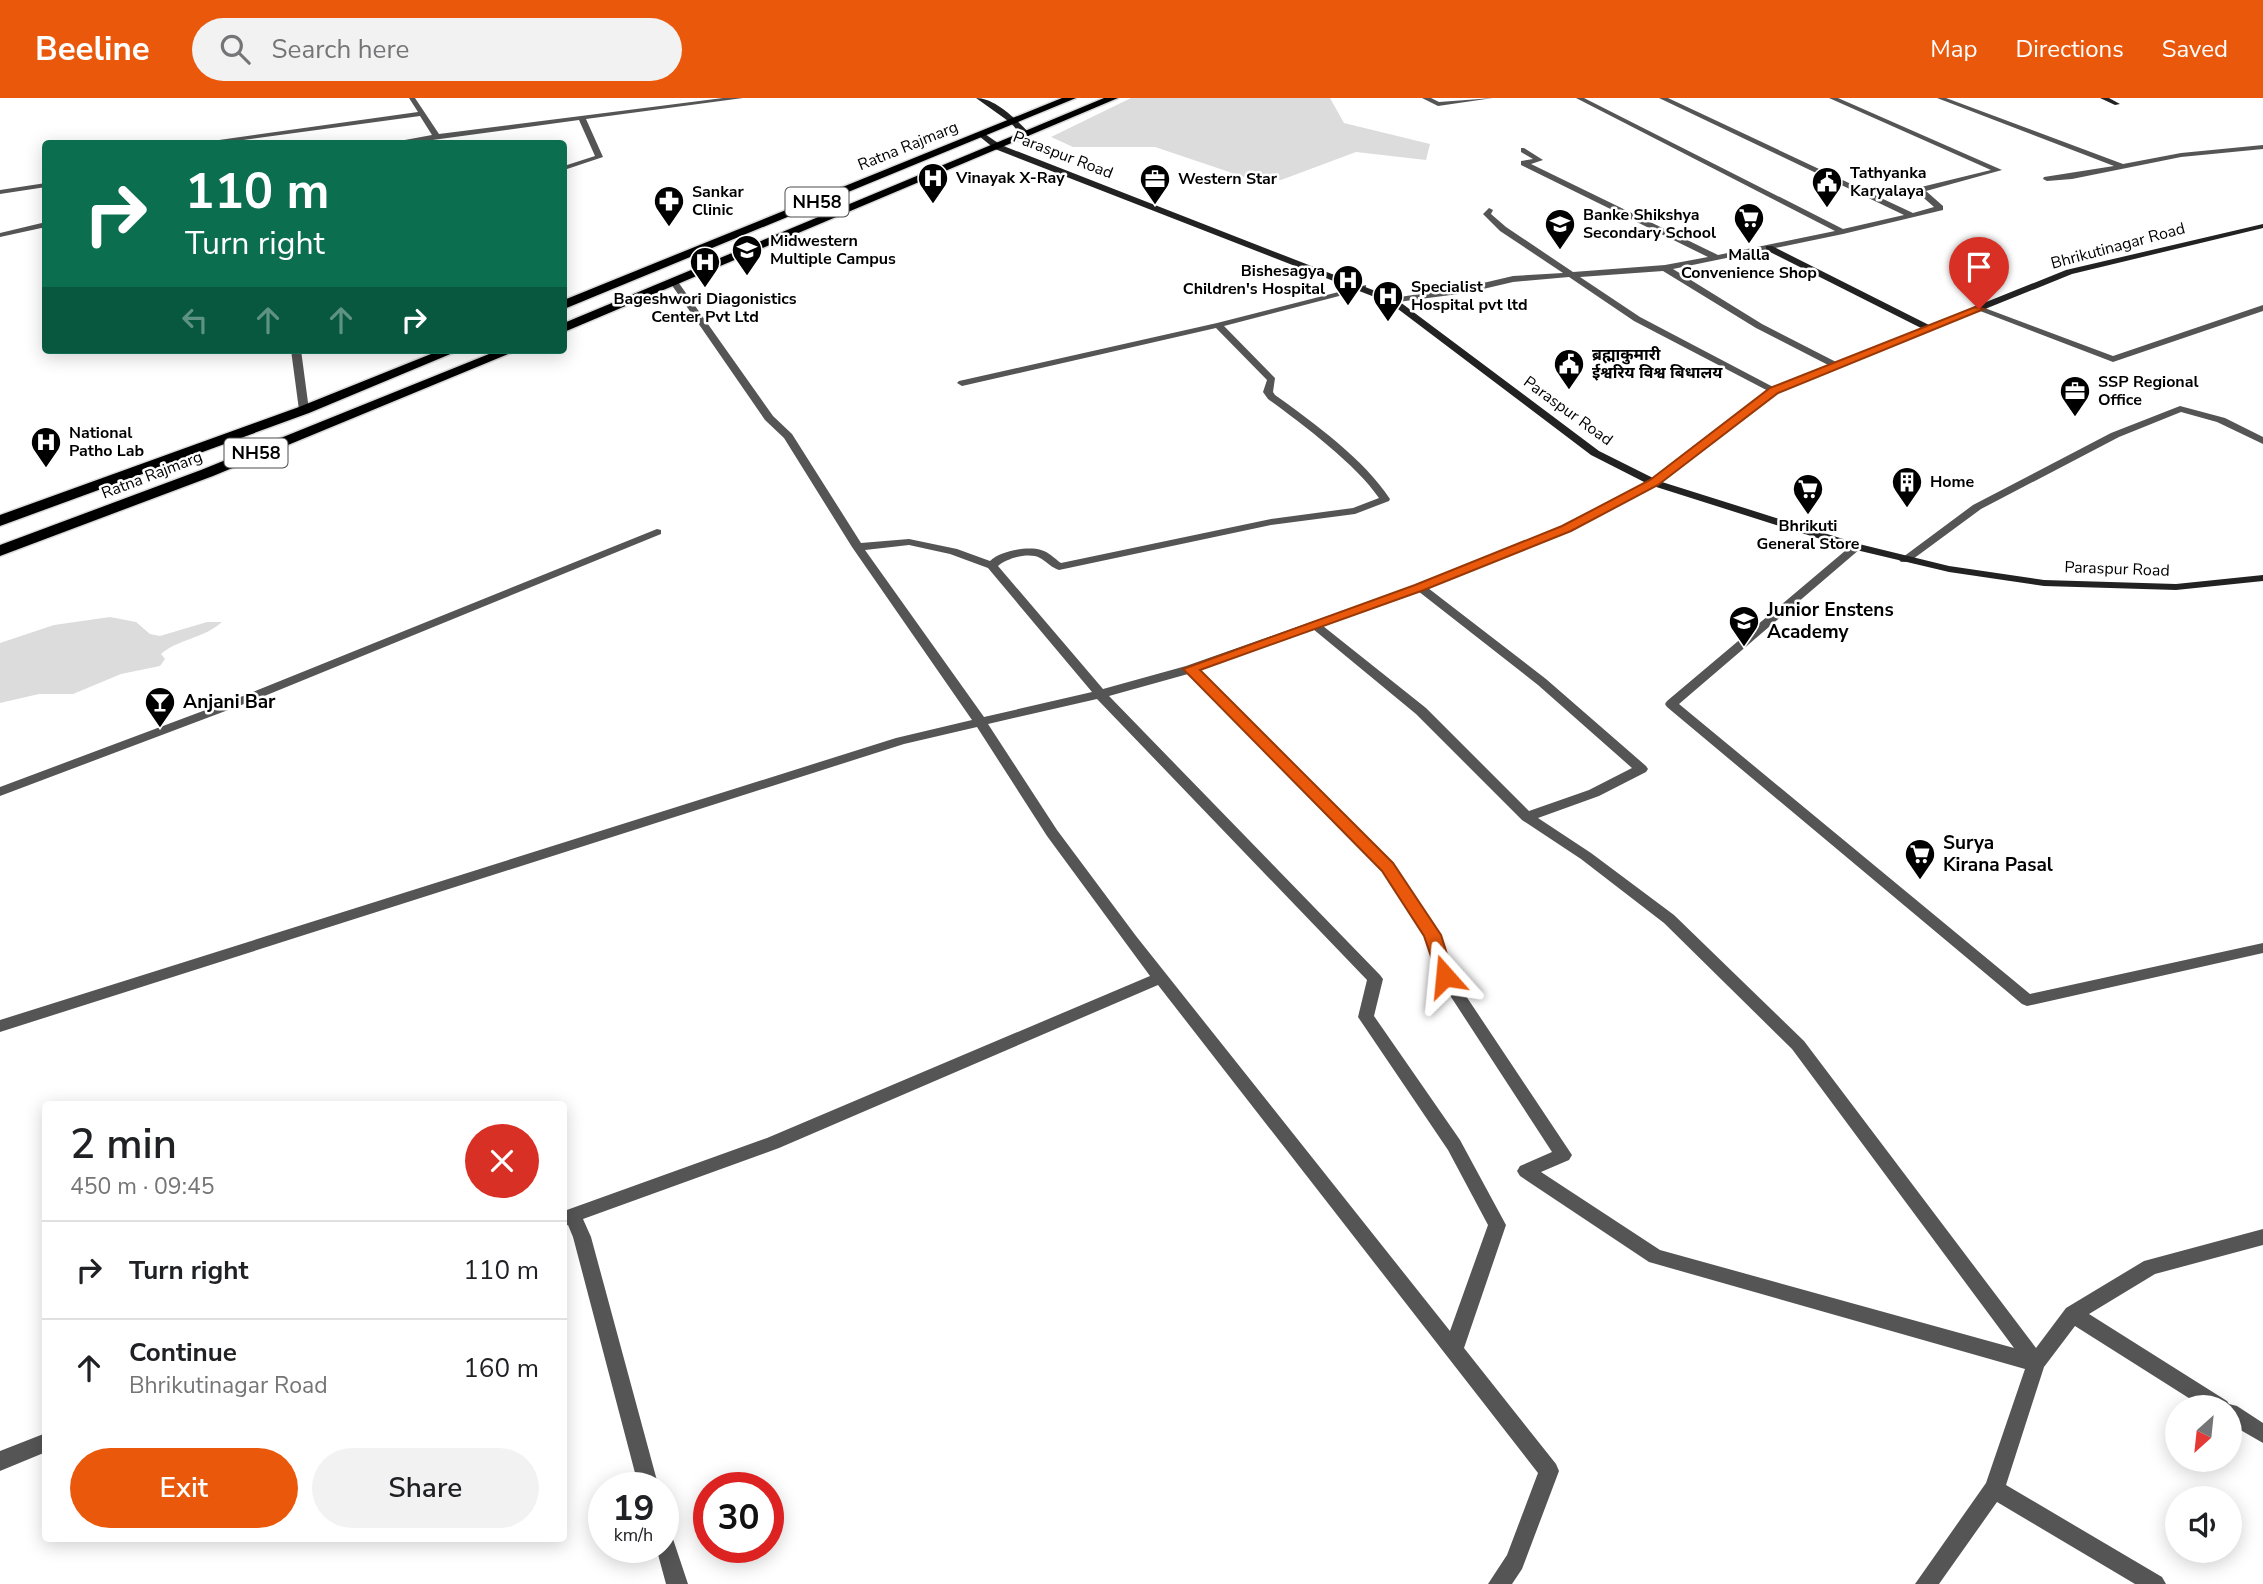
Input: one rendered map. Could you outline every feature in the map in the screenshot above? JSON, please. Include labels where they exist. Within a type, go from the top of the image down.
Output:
[{"type":"highway","name":"Ratna Rajmarg","points":[[567,304],[1071,98]]},
{"type":"highway","name":"Ratna Rajmarg","points":[[567,327],[1113,98]]},
{"type":"highway","name":"Ratna Rajmarg","points":[[0,521],[304,410],[443,354]]},
{"type":"highway","name":"Ratna Rajmarg","points":[[0,551],[207,473],[501,354]]},
{"type":"street","points":[[412,98],[419,114],[437,136]]},
{"type":"street","points":[[412,140],[740,98]]},
{"type":"street","points":[[979,98],[1014,121],[1026,135]]},
{"type":"street","points":[[1425,98],[1438,104],[1490,98]]},
{"type":"street","points":[[1578,98],[1843,232]]},
{"type":"street","points":[[1662,98],[1912,216]]},
{"type":"street","points":[[1393,301],[1466,290],[1513,279],[1665,268],[1843,232],[1940,208],[1920,190],[1997,170],[1832,98]]},
{"type":"street","points":[[1940,98],[2121,167]]},
{"type":"street","points":[[2103,98],[2117,104]]},
{"type":"street","points":[[224,140],[419,114]]},
{"type":"street","points":[[567,168],[598,157],[582,118]]},
{"type":"street","name":"Paraspur Road","points":[[982,134],[998,146],[1393,301],[1595,453],[1654,483],[1905,560],[2044,583],[2176,587],[2263,578]]},
{"type":"street","points":[[2047,179],[2072,177],[2181,155],[2263,147]]},
{"type":"street","points":[[1524,150],[1539,160],[1524,163],[1715,257]]},
{"type":"street","points":[[0,192],[42,186]]},
{"type":"street","points":[[1489,210],[1487,214],[1503,229],[1637,319],[1774,391]]},
{"type":"street","points":[[0,235],[42,225]]},
{"type":"street","name":"Bhrikutinagar Road","points":[[1654,483],[1774,391],[2069,272],[2263,226]]},
{"type":"street","points":[[1769,248],[1929,329]]},
{"type":"street","points":[[1665,268],[1759,326],[1837,366]]},
{"type":"street","points":[[673,281],[769,418],[788,436],[858,547],[981,723],[1052,833],[1214,1047],[1549,1471],[1515,1562],[1499,1584]]},
{"type":"street","points":[[962,383],[1218,325],[1363,287]]},
{"type":"street","points":[[1979,309],[2113,359],[2263,308]]},
{"type":"street","points":[[992,566],[1000,558],[1029,552],[1041,553],[1059,567],[1079,564],[1271,522],[1356,511],[1385,499],[1382,492],[1358,469],[1271,397],[1268,392],[1272,380],[1218,325]]},
{"type":"street","points":[[297,354],[304,410]]},
{"type":"street","points":[[1905,560],[1977,507],[2115,435],[2180,409],[2221,420],[2263,441]]},
{"type":"street","points":[[0,1026],[901,741],[1100,694],[1190,669],[1420,587],[1566,528],[1654,483]]},
{"type":"street","points":[[0,792],[181,726],[362,655],[657,532]]},
{"type":"street","points":[[858,547],[909,542],[953,551],[992,566],[1100,694],[1375,979],[1366,1017],[1454,1145],[1497,1225],[1454,1348]]},
{"type":"street","points":[[1856,547],[1671,704],[2026,1000],[2263,948]]},
{"type":"street","points":[[1420,587],[1542,682],[1641,769],[1594,793],[1527,817]]},
{"type":"street","points":[[1315,625],[1421,711],[1527,817],[1586,856],[1669,919],[1798,1045],[2036,1363]]},
{"type":"street","points":[[1190,669],[1387,867],[1432,935],[1445,976],[1563,1156],[1526,1171],[1655,1256],[2036,1363]]},
{"type":"street","points":[[645,1472],[582,1237],[568,1217],[773,1143],[1162,977]]},
{"type":"street","points":[[1926,1584],[1994,1489],[2036,1363],[2073,1314],[2150,1267],[2263,1237]]},
{"type":"street","points":[[2073,1314],[2201,1395]]},
{"type":"street","points":[[2242,1421],[2263,1434]]},
{"type":"street","points":[[0,1461],[42,1444]]},
{"type":"street","points":[[1994,1489],[2155,1584]]},
{"type":"street","points":[[671,1563],[677,1584]]},
{"type":"shaded area","points":[[1131,98],[1330,98],[1344,123],[1430,144],[1426,160],[1356,152],[1281,180],[1244,177],[1155,147],[1073,147],[1051,137]]},
{"type":"shaded area","points":[[110,617],[136,622],[150,634],[160,636],[207,622],[222,622],[208,632],[168,649],[161,654],[165,659],[160,666],[121,674],[73,694],[39,694],[0,703],[0,643],[54,625]]},
{"type":"place","name":"Vinayak X-Ray","points":[[933,205]]},
{"type":"place","name":"Western Star","points":[[1155,206]]},
{"type":"place","name":"Tathyanka Karyalaya","points":[[1827,209]]},
{"type":"place","name":"Sankar Clinic","points":[[669,228]]},
{"type":"place","name":"Malla Convenience Shop","points":[[1749,245]]},
{"type":"place","name":"Banke Shikshya Secondary School","points":[[1560,251]]},
{"type":"place","name":"Midwestern Multiple Campus","points":[[747,277]]},
{"type":"place","name":"Bageshwori Diagonistics Center Pvt Ltd","points":[[705,289]]},
{"type":"place","name":"Bishesagya Children's Hospital","points":[[1348,307]]},
{"type":"place","name":"Specialist Hospital pvt ltd","points":[[1388,323]]},
{"type":"place","name":"ब्रह्माकुमारी ईश्वरिय विश्व बिधालय","points":[[1569,391]]},
{"type":"place","name":"SSP Regional Office","points":[[2075,418]]},
{"type":"place","name":"National Patho Lab","points":[[46,469]]},
{"type":"place","name":"Home","points":[[1907,509]]},
{"type":"place","name":"Bhrikuti General Store","points":[[1808,516]]},
{"type":"place","name":"Junior Enstens Academy","points":[[1744,648]]},
{"type":"place","name":"Anjani Bar","points":[[160,729]]},
{"type":"place","name":"Surya Kirana Pasal","points":[[1920,881]]},
{"type":"route","points":[[1445,976],[1432,935],[1387,867],[1278,754],[1190,669],[1420,587],[1566,528],[1654,483],[1774,391],[1979,309]]}]
